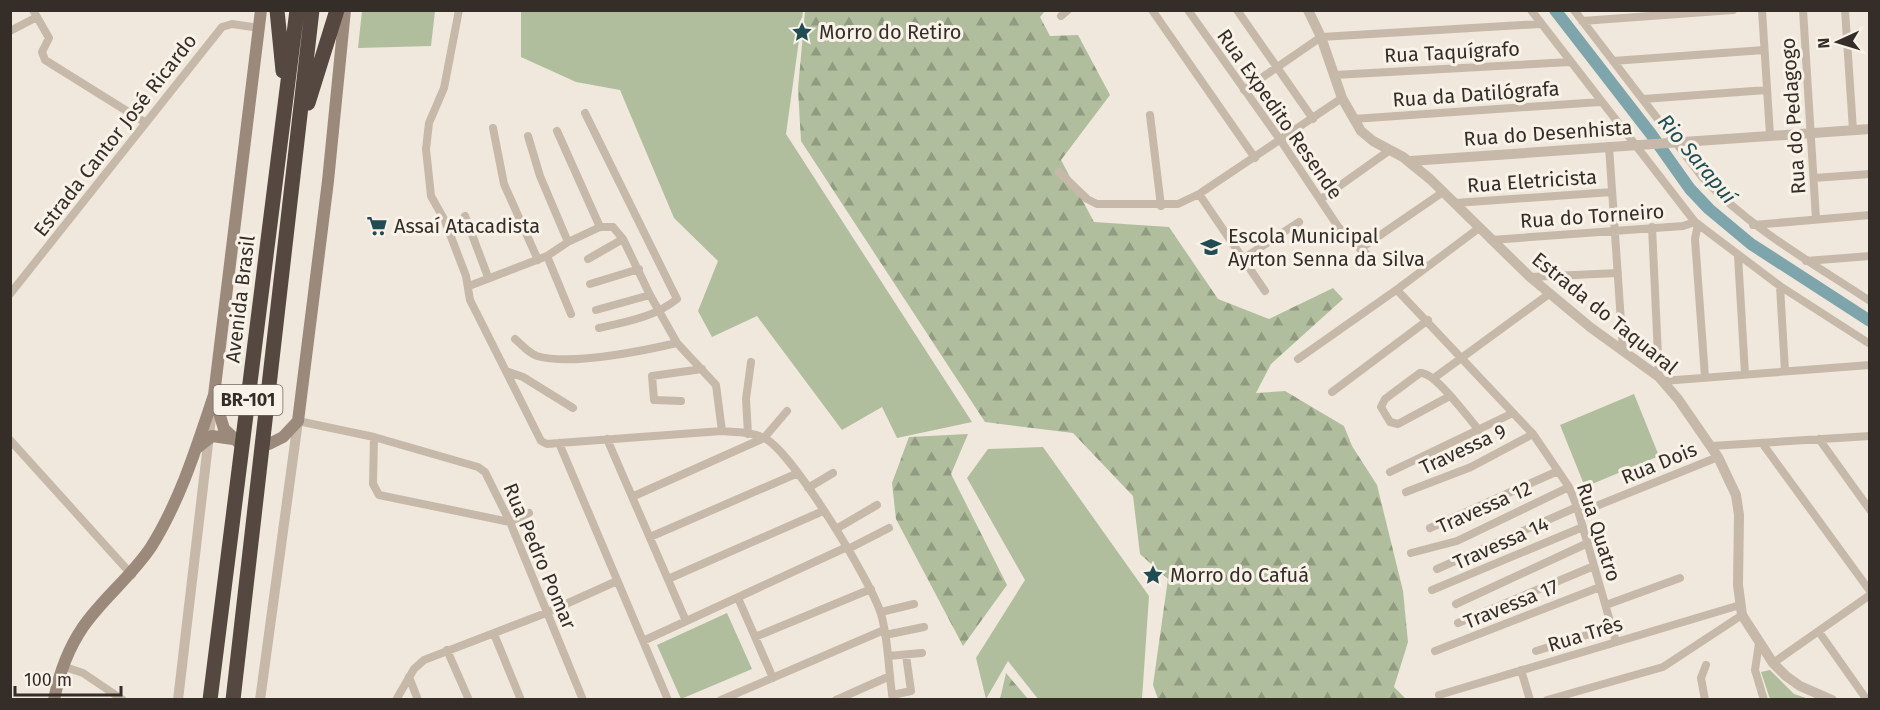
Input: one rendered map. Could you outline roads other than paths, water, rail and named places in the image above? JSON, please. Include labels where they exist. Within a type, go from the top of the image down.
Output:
[{"type":"highway","points":[[278,10],[286,101]]},
{"type":"highway","name":"Avenida Brasil","points":[[210,699],[297,10]]},
{"type":"highway","name":"Avenida Brasil","points":[[233,699],[312,10]]},
{"type":"highway","points":[[297,138],[337,10]]},
{"type":"main road","name":"Avenida Brasil","points":[[214,395],[261,10]]},
{"type":"main road","points":[[269,444],[283,437],[298,421],[328,181],[345,10]]},
{"type":"main road","points":[[196,449],[209,437],[222,436],[236,440],[219,417],[214,395]]},
{"type":"main road","points":[[54,699],[62,666],[82,628],[132,575],[166,520],[196,449],[214,395]]},
{"type":"street","points":[[459,10],[444,88],[429,123],[426,149],[431,196],[445,221],[469,285],[470,300],[541,441],[559,443],[722,431],[764,438],[781,450],[798,473],[848,548],[871,589],[881,612],[892,697],[911,691],[906,655]]},
{"type":"street","points":[[1152,10],[1255,158]]},
{"type":"street","name":"Rua Expedito Resende","points":[[1188,10],[1281,141],[1339,228],[1372,259]]},
{"type":"street","points":[[1236,10],[1312,119]]},
{"type":"street","name":"Estrada do Taquaral","points":[[1308,10],[1321,37],[1342,98],[1361,131],[1373,141],[1410,161],[1549,294],[1661,379],[1711,446],[1733,487],[1739,515],[1741,610]]},
{"type":"street","points":[[1531,10],[1600,102],[1697,223],[1780,286],[1869,344]]},
{"type":"street","points":[[1574,10],[1703,178],[1752,225],[1805,261],[1867,298]]},
{"type":"street","points":[[1582,21],[1732,10]]},
{"type":"street","points":[[1762,10],[1770,135]]},
{"type":"street","name":"Rua do Pedagogo","points":[[1803,10],[1816,219]]},
{"type":"street","points":[[1845,10],[1853,130]]},
{"type":"street","points":[[10,31],[35,14],[49,38],[42,52],[45,60],[146,123]]},
{"type":"street","name":"Estrada Cantor José Ricardo","points":[[10,294],[222,27],[232,24],[259,27]]},
{"type":"street","points":[[1244,90],[1321,37],[1540,24]]},
{"type":"street","points":[[1613,61],[1764,50]]},
{"type":"street","name":"Rua Taquígrafo","points":[[1335,75],[1570,62]]},
{"type":"street","points":[[1642,99],[1767,90]]},
{"type":"street","points":[[1059,172],[1087,199],[1097,204],[1161,206],[1178,204],[1199,194],[1255,158],[1342,98]]},
{"type":"street","name":"Rua da Datilógrafa","points":[[1353,119],[1600,102]]},
{"type":"street","points":[[585,113],[677,297],[676,301],[658,311],[628,322],[599,328]]},
{"type":"street","points":[[1150,115],[1161,206]]},
{"type":"street","points":[[493,128],[504,184],[538,260]]},
{"type":"street","name":"Rua do Desenhista","points":[[1410,161],[1869,129]]},
{"type":"street","points":[[557,131],[600,227]]},
{"type":"street","points":[[528,136],[540,176],[568,242]]},
{"type":"street","points":[[1609,146],[1623,351]]},
{"type":"street","points":[[1321,199],[1390,150]]},
{"type":"street","points":[[1814,178],[1869,174]]},
{"type":"street","points":[[1360,249],[1443,192]]},
{"type":"street","name":"Rua Eletricista","points":[[1455,203],[1612,192]]},
{"type":"street","points":[[1199,194],[1265,291]]},
{"type":"street","points":[[1752,225],[1869,215]]},
{"type":"street","points":[[465,216],[488,277]]},
{"type":"street","points":[[1244,258],[1299,222]]},
{"type":"street","points":[[1697,223],[1695,239],[1705,376]]},
{"type":"street","name":"Rua do Torneiro","points":[[1491,240],[1683,226],[1697,223]]},
{"type":"street","points":[[469,285],[538,260],[600,227],[613,227],[623,239],[658,311],[677,343],[716,385],[722,431]]},
{"type":"street","points":[[1652,227],[1661,379],[1869,365]]},
{"type":"street","points":[[1298,359],[1397,290],[1479,228]]},
{"type":"street","points":[[588,259],[623,239]]},
{"type":"street","points":[[547,256],[571,314]]},
{"type":"street","points":[[1738,256],[1745,374]]},
{"type":"street","points":[[1805,261],[1869,256]]},
{"type":"street","points":[[590,284],[639,269]]},
{"type":"street","points":[[1530,277],[1618,273]]},
{"type":"street","points":[[1780,286],[1785,371]]},
{"type":"street","name":"Rua Quatro","points":[[1397,290],[1428,320],[1533,434],[1569,487],[1578,510],[1616,642]]},
{"type":"street","points":[[1434,378],[1464,359],[1549,294]]},
{"type":"street","points":[[596,310],[650,295]]},
{"type":"street","points":[[1332,392],[1428,320]]},
{"type":"street","points":[[515,339],[530,353],[549,358],[631,352],[677,343]]},
{"type":"street","points":[[748,434],[746,399],[751,362]]},
{"type":"street","points":[[681,401],[654,400],[652,376],[702,369]]},
{"type":"street","points":[[506,371],[523,377],[573,408]]},
{"type":"street","points":[[1450,396],[1403,423],[1390,422],[1381,404],[1424,372],[1434,378],[1450,396],[1479,430]]},
{"type":"street","name":"Avenida Brasil","points":[[178,699],[214,395]]},
{"type":"street","points":[[634,496],[764,438],[787,411]]},
{"type":"street","points":[[1390,472],[1512,413]]},
{"type":"street","name":"Rua Pedro Pomar","points":[[298,421],[374,437],[478,467],[491,481],[510,522],[583,699]]},
{"type":"street","points":[[260,699],[298,421]]},
{"type":"street","name":"Travessa 9","points":[[1406,492],[1460,471],[1533,434]]},
{"type":"street","points":[[1711,446],[1869,436]]},
{"type":"street","points":[[374,437],[373,484],[379,495],[510,522],[529,513]]},
{"type":"street","points":[[607,439],[634,496],[686,621]]},
{"type":"street","points":[[1819,439],[1869,510]]},
{"type":"street","points":[[10,440],[132,575]]},
{"type":"street","points":[[559,443],[668,699]]},
{"type":"street","points":[[1762,443],[1869,593],[1819,632],[1773,663]]},
{"type":"street","name":"Rua Dois","points":[[1437,569],[1578,510],[1718,457]]},
{"type":"street","points":[[1430,528],[1558,471]]},
{"type":"street","points":[[650,537],[798,473]]},
{"type":"street","points":[[808,488],[833,473]]},
{"type":"street","name":"Travessa 12","points":[[1411,553],[1457,541],[1569,487]]},
{"type":"street","points":[[836,529],[878,505]]},
{"type":"street","points":[[668,579],[823,511]]},
{"type":"street","name":"Travessa 14","points":[[1432,590],[1583,527]]},
{"type":"street","points":[[643,641],[888,528]]},
{"type":"street","points":[[1456,604],[1588,543]]},
{"type":"street","points":[[1458,623],[1594,566]]},
{"type":"street","points":[[1605,606],[1680,578]]},
{"type":"street","points":[[396,699],[409,677],[424,660],[546,613],[617,581]]},
{"type":"street","name":"Travessa 17","points":[[1435,651],[1600,587]]},
{"type":"street","points":[[755,637],[871,589]]},
{"type":"street","points":[[738,598],[772,678]]},
{"type":"street","points":[[881,612],[914,604]]},
{"type":"street","points":[[1547,699],[1663,667],[1741,610],[1773,663],[1800,686],[1832,699]]},
{"type":"street","name":"Rua Três","points":[[1439,695],[1616,642],[1741,610]]},
{"type":"street","points":[[721,699],[885,633],[924,627]]},
{"type":"street","points":[[1536,651],[1612,627]]},
{"type":"street","points":[[1819,632],[1867,699]]},
{"type":"street","points":[[494,634],[521,699]]},
{"type":"street","points":[[1759,643],[1755,670],[1764,699]]},
{"type":"street","points":[[447,650],[469,699]]},
{"type":"street","points":[[888,656],[922,653]]},
{"type":"street","points":[[1705,699],[1701,678],[1706,665]]},
{"type":"street","points":[[62,666],[83,673],[123,699]]},
{"type":"street","points":[[1521,670],[1530,699]]},
{"type":"street","points":[[836,699],[890,676]]},
{"type":"street","points":[[409,677],[418,699]]},
{"type":"waterway","name":"Rio Sarapuí","points":[[1555,10],[1651,134],[1690,189],[1709,209],[1751,244],[1870,321]]},
{"type":"place","name":"Morro do Retiro","points":[[802,32]]},
{"type":"place","name":"Assaí Atacadista","points":[[377,226]]},
{"type":"place","name":"Escola Municipal Ayrton Senna da Silva","points":[[1211,247]]},
{"type":"place","name":"Morro do Cafuá","points":[[1153,575]]}]
